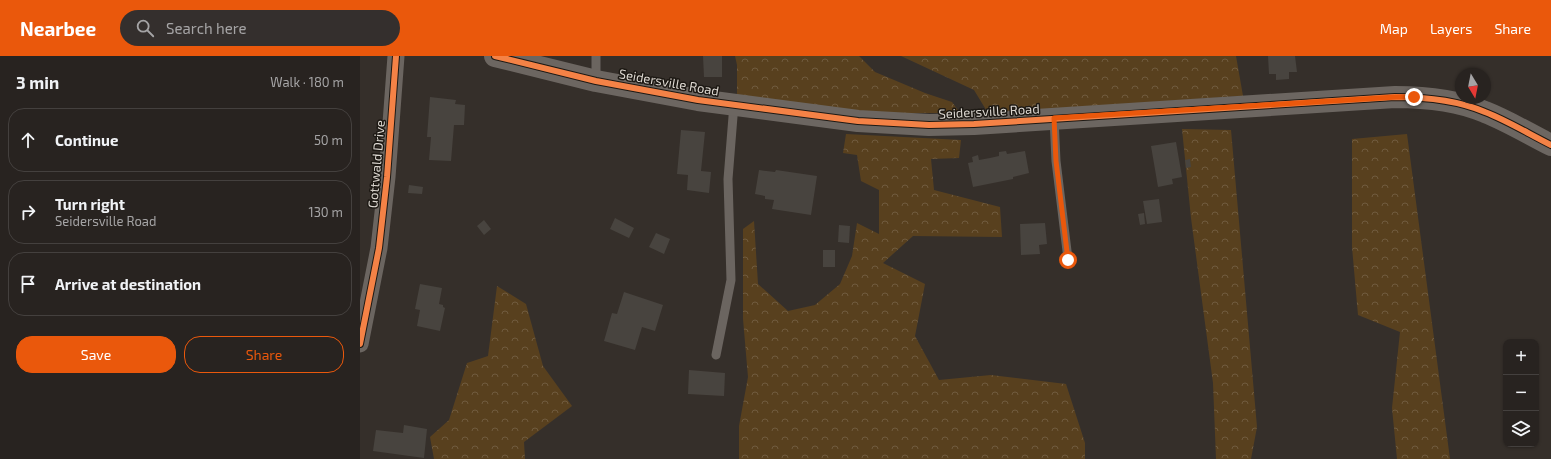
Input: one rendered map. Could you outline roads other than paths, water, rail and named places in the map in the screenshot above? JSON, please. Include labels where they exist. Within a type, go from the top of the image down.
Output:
[{"type":"street","name":"Gottwald Drive","points":[[360,344],[379,248],[387,177],[396,56]]},
{"type":"street","name":"Seidersville Road","points":[[495,56],[596,81],[698,100],[858,121],[929,125],[974,124],[1292,103],[1414,97],[1470,106],[1486,112],[1551,145]]},
{"type":"lane","points":[[596,56],[596,81]]},
{"type":"lane","points":[[716,355],[731,280],[728,178],[734,104]]},
{"type":"lane","points":[[1054,118],[1056,161],[1068,260]]}]
